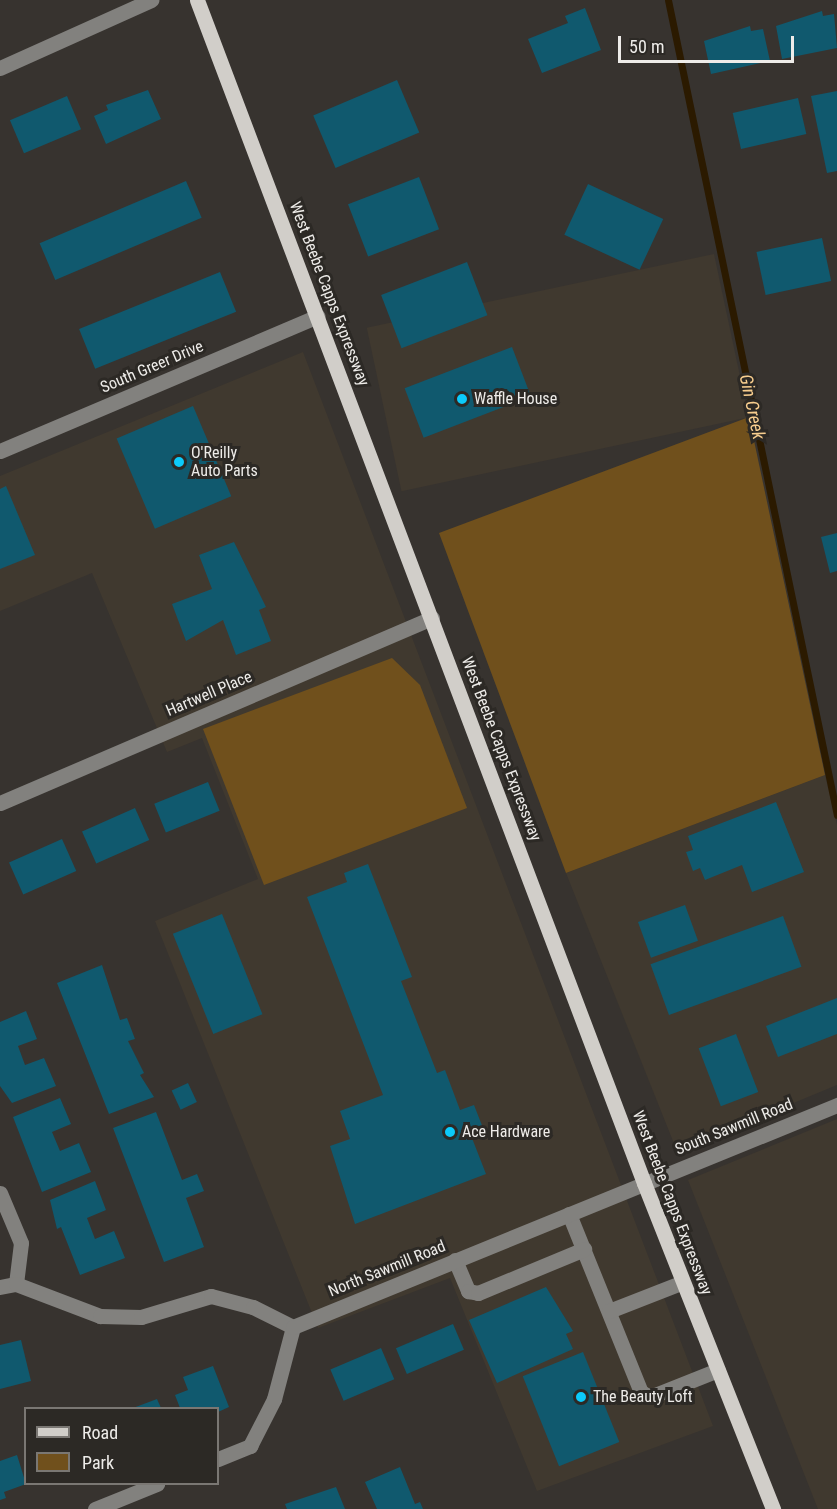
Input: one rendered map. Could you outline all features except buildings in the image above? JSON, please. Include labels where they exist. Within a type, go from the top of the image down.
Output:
[{"type":"main road","name":"West Beebe Capps Expressway","points":[[198,0],[644,1183],[773,1509]]},
{"type":"street","points":[[0,68],[152,0]]},
{"type":"street","name":"South Greer Drive","points":[[0,451],[318,316]]},
{"type":"street","name":"Hartwell Place","points":[[0,803],[432,618]]},
{"type":"street","name":"South Sawmill Road","points":[[644,1183],[837,1105]]},
{"type":"street","name":"North Sawmill Road","points":[[293,1327],[644,1183]]},
{"type":"street","points":[[0,1194],[21,1243],[16,1284]]},
{"type":"street","points":[[569,1214],[641,1392],[650,1397],[718,1370]]},
{"type":"street","points":[[455,1260],[468,1291],[478,1293],[584,1249]]},
{"type":"street","points":[[609,1311],[683,1282]]},
{"type":"street","points":[[0,1287],[16,1284],[100,1316],[141,1317],[211,1296],[253,1307],[293,1327],[274,1399],[250,1446],[219,1459]]},
{"type":"street","points":[[94,1509],[154,1485]]},
{"type":"shaded area","points":[[714,254],[749,417],[401,491],[367,328]]},
{"type":"shaded area","points":[[303,352],[713,1426],[537,1491],[450,1278],[318,1328],[155,921],[258,879],[202,738],[167,752],[92,573],[0,611],[0,476]]},
{"type":"shaded area","points":[[825,775],[837,825],[837,1085],[677,1151],[566,873]]},
{"type":"shaded area","points":[[837,1119],[837,1509],[818,1509],[688,1180]]},
{"type":"green space","points":[[749,417],[825,775],[566,873],[439,533]]},
{"type":"green space","points":[[392,658],[420,685],[467,808],[264,885],[203,729]]},
{"type":"waterway","name":"Gin Creek","points":[[668,0],[837,815]]},
{"type":"place","name":"Waffle House","points":[[462,399]]},
{"type":"place","name":"O'Reilly Auto Parts","points":[[179,462]]},
{"type":"place","name":"Ace Hardware","points":[[450,1132]]},
{"type":"place","name":"The Beauty Loft","points":[[581,1397]]}]
